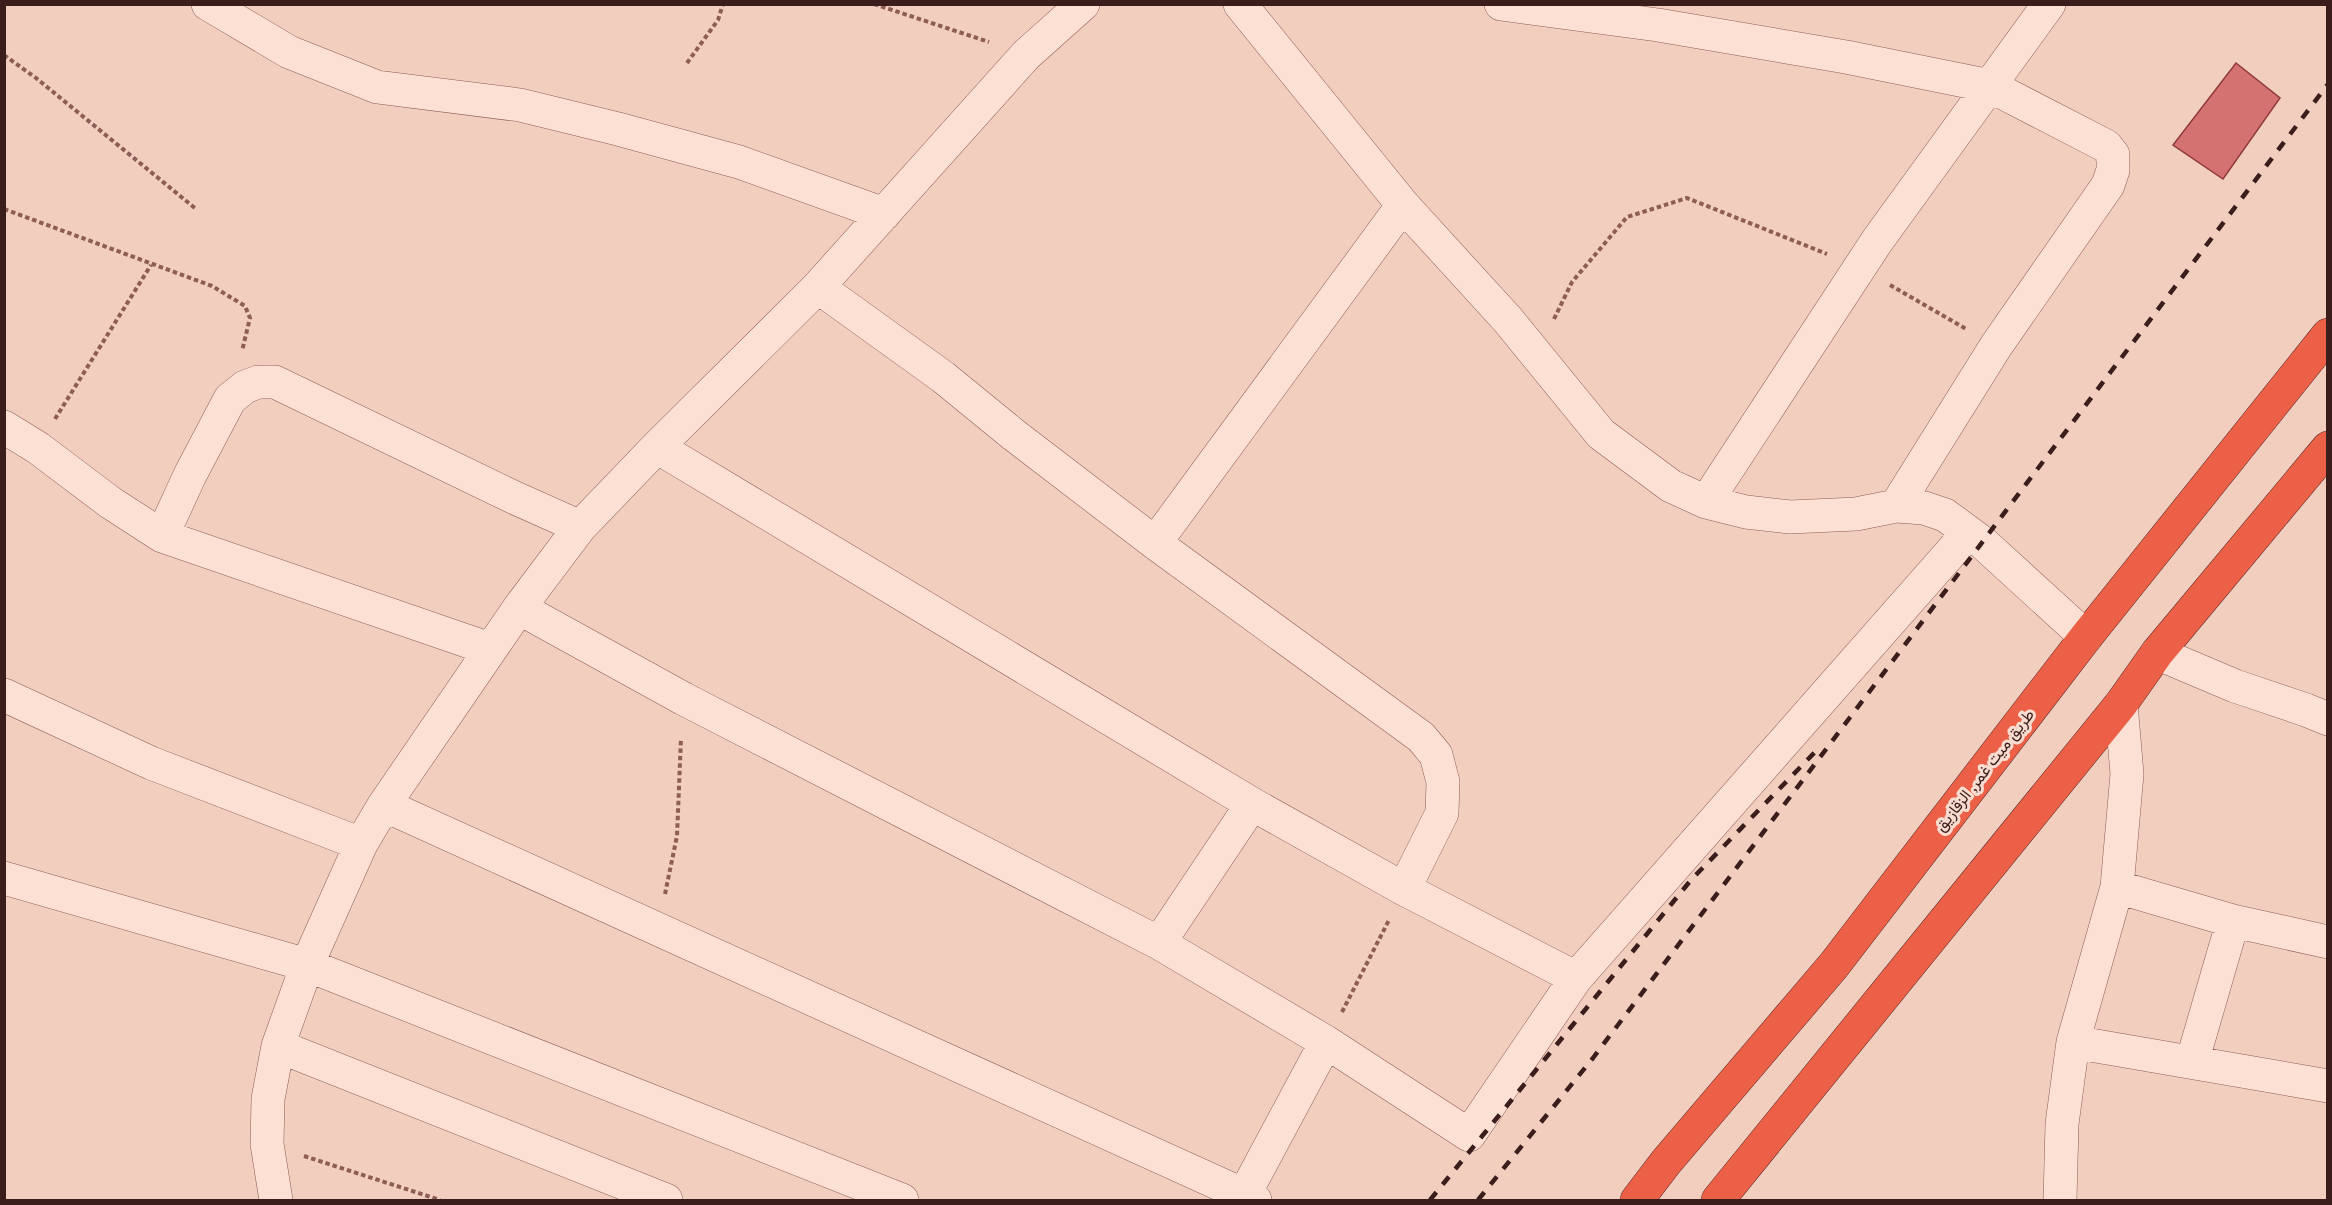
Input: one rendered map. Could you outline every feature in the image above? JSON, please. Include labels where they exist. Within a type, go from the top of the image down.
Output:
[{"type":"highway","name":"طريق ميت غمر, الزقازيق","points":[[1637,1200],[1666,1162],[1834,965],[2086,637],[2328,335]]},
{"type":"highway","points":[[1725,1199],[2121,704],[2157,654],[2328,448]]},
{"type":"street","points":[[208,4],[290,52],[377,87],[520,105],[618,129],[739,162],[884,214]]},
{"type":"street","points":[[276,1200],[267,1144],[268,1100],[278,1046],[307,965],[361,844],[384,805],[490,649],[580,527],[818,287],[1026,55],[1083,4]]},
{"type":"street","points":[[1240,4],[1403,205],[1508,320],[1601,434],[1671,486],[1706,502],[1746,512],[1790,517],[1856,514],[1896,506],[1924,508],[1945,515],[1983,543],[2086,637]]},
{"type":"street","points":[[1501,4],[1670,27],[1846,57],[1990,86],[2106,146],[2114,155],[2113,170],[2108,185],[1996,346],[1896,506]]},
{"type":"street","points":[[1706,502],[1860,267],[2049,4]]},
{"type":"street","points":[[1155,543],[1403,205]]},
{"type":"street","points":[[818,287],[943,376],[1014,435],[1155,543],[1420,736],[1436,755],[1443,782],[1442,813],[1404,889]]},
{"type":"street","points":[[162,536],[190,475],[230,399],[245,387],[258,382],[275,382],[580,527]]},
{"type":"street","points":[[4,427],[38,448],[74,477],[162,536],[490,649]]},
{"type":"street","points":[[657,447],[1252,804],[1404,889],[1576,978]]},
{"type":"street","points":[[519,608],[684,699],[1159,942],[1326,1042],[1469,1135],[1576,978],[1968,533]]},
{"type":"street","points":[[2157,654],[2235,686],[2328,719]]},
{"type":"street","points":[[4,695],[151,763],[361,844]]},
{"type":"street","points":[[2060,1200],[2062,1124],[2073,1042],[2117,887],[2127,774],[2121,704]]},
{"type":"street","points":[[1159,942],[1252,804]]},
{"type":"street","points":[[384,805],[658,927],[1249,1198],[1326,1042]]},
{"type":"street","points":[[4,878],[307,965],[902,1200]]},
{"type":"street","points":[[2117,887],[2233,921],[2328,942]]},
{"type":"street","points":[[2192,1062],[2233,921]]},
{"type":"street","points":[[2073,1042],[2328,1086]]},
{"type":"street","points":[[278,1046],[666,1200]]},
{"type":"path","points":[[687,63],[718,20],[723,4]]},
{"type":"path","points":[[874,4],[1026,55]]},
{"type":"path","points":[[4,55],[36,78],[196,209]]},
{"type":"path","points":[[1536,355],[1572,282],[1627,217],[1687,198],[1860,267],[1996,346]]},
{"type":"path","points":[[4,209],[212,286],[245,306],[250,318],[230,399]]},
{"type":"path","points":[[38,448],[151,265]]},
{"type":"path","points":[[658,927],[677,836],[684,699]]},
{"type":"path","points":[[1326,1042],[1404,889]]},
{"type":"path","points":[[267,1144],[440,1200]]},
{"type":"building","points":[[2236,63],[2280,98],[2223,179],[2173,145]]},
{"type":"railway","points":[[1478,1200],[1593,1058],[2328,84]]},
{"type":"railway","points":[[1430,1200],[1691,880],[1816,751]]}]
